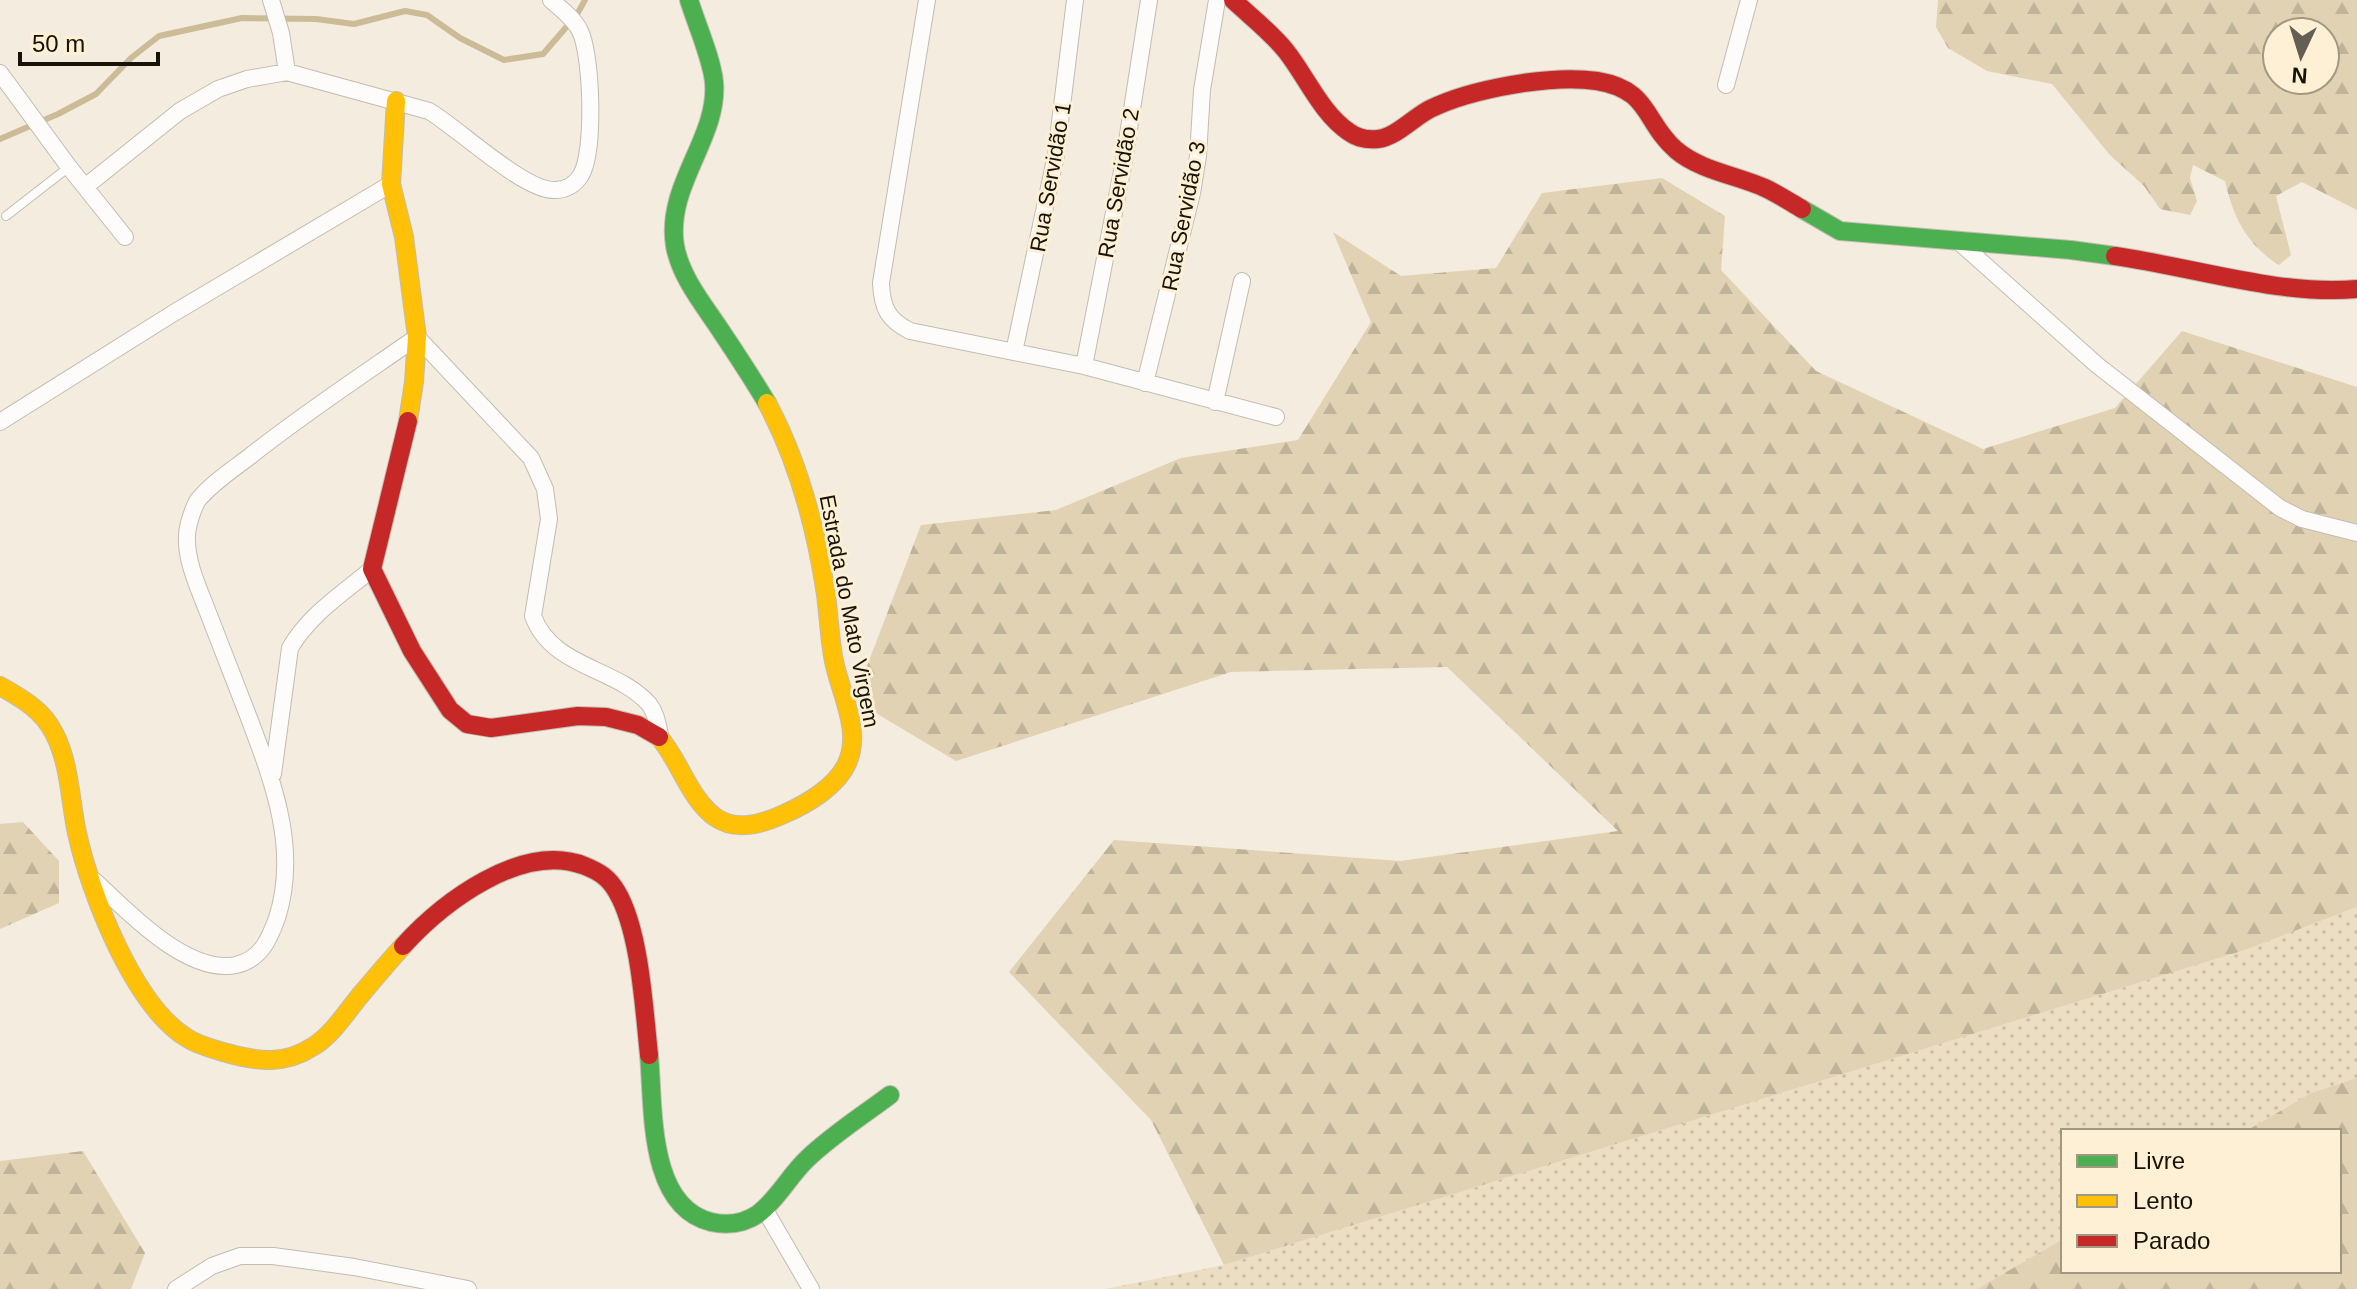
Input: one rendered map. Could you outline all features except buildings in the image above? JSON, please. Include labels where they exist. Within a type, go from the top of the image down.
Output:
[{"type":"street","points":[[271,0],[281,33],[287,72]]},
{"type":"street","points":[[85,187],[180,111],[218,89],[247,79],[287,72],[429,111],[449,122],[520,177],[539,187],[556,191],[571,186],[581,175],[590,141],[584,47],[579,28],[551,0]]},
{"type":"street","name":"Estrada do Mato Virgem","points":[[661,739],[700,804],[723,821],[745,826],[779,818],[828,787],[847,765],[852,749],[852,729],[833,660],[825,584],[807,505],[781,431],[754,380],[684,275],[674,243],[674,217],[681,187],[708,121],[715,94],[714,81],[689,0]]},
{"type":"street","points":[[927,0],[881,283],[887,315],[897,325],[910,331],[1084,366],[1276,417]]},
{"type":"street","name":"Rua Servidão 1","points":[[1014,352],[1056,155],[1075,0]]},
{"type":"street","name":"Rua Servidão 2","points":[[1084,366],[1124,161],[1149,0]]},
{"type":"street","name":"Rua Servidão 3","points":[[1145,383],[1192,193],[1202,90],[1217,0]]},
{"type":"street","points":[[1233,0],[1286,51],[1337,121],[1349,132],[1364,139],[1381,139],[1431,109],[1478,91],[1538,82],[1595,81],[1626,89],[1638,98],[1674,148],[1692,161],[1765,188],[1840,231],[2071,250],[2163,263],[2279,286],[2325,292],[2357,289]]},
{"type":"street","points":[[1726,85],[1749,0]]},
{"type":"street","points":[[0,73],[125,237]]},
{"type":"street","points":[[272,779],[290,648],[314,618],[372,569],[405,437],[417,337],[404,237],[391,184],[396,101]]},
{"type":"street","points":[[0,422],[172,314],[391,184]]},
{"type":"street","points":[[1958,241],[2097,365],[2280,508],[2302,519],[2357,533]]},
{"type":"street","points":[[1215,402],[1242,281]]},
{"type":"street","points":[[417,337],[531,458],[545,489],[549,519],[533,616],[538,630],[549,645],[633,691],[649,704],[657,719],[661,739]]},
{"type":"street","points":[[91,877],[130,915],[169,944],[207,965],[230,966],[249,962],[269,943],[281,903],[285,861],[282,818],[272,779],[198,587],[188,553],[188,526],[196,502],[214,485],[278,434],[417,337]]},
{"type":"street","points":[[372,569],[444,706],[465,723],[488,728],[510,727],[577,713],[612,717],[640,725],[661,739]]},
{"type":"street","points":[[0,686],[25,697],[47,720],[62,748],[78,838],[109,929],[152,1005],[186,1038],[233,1055],[273,1062],[307,1051],[333,1029],[399,950],[439,909],[475,885],[518,866],[554,860],[581,864],[608,878],[623,903],[634,940],[660,1157],[673,1196],[693,1217],[721,1225],[743,1223],[765,1210],[782,1185],[806,1159],[890,1095]]},
{"type":"street","points":[[765,1210],[811,1289]]},
{"type":"street","points":[[176,1289],[212,1266],[240,1256],[273,1256],[354,1267],[468,1289]]},
{"type":"lane","points":[[6,216],[69,167]]},
{"type":"shaded area","points":[[2357,907],[2357,1078],[2311,1093],[2249,1129],[2061,1129],[2061,1240],[1977,1289],[1105,1289],[1224,1265],[2245,950]]},
{"type":"green space","points":[[1938,0],[2357,0],[2357,210],[2302,182],[2276,196],[2291,255],[2279,265],[2258,248],[2243,229],[2225,181],[2193,165],[2190,178],[2197,201],[2190,215],[2160,209],[2144,186],[2110,155],[2052,84],[1987,71],[1948,48],[1936,27]]},
{"type":"green space","points":[[1662,178],[1725,216],[1721,270],[1816,371],[1983,449],[2115,408],[2182,331],[2357,387],[2357,907],[2245,950],[1224,1265],[1151,1120],[1009,972],[1114,840],[1400,861],[1618,831],[1447,667],[1231,672],[956,761],[854,700],[921,525],[1056,510],[1181,458],[1298,440],[1371,322],[1333,232],[1401,276],[1496,268],[1542,193]]},
{"type":"green space","points":[[23,822],[59,861],[59,903],[0,929],[0,824]]},
{"type":"green space","points":[[2357,1078],[2357,1289],[1977,1289],[2061,1240],[2061,1273],[2341,1273],[2341,1129],[2249,1129],[2311,1093]]},
{"type":"green space","points":[[83,1151],[145,1253],[131,1289],[0,1289],[0,1161]]},
{"type":"waterway","points":[[0,139],[96,94],[131,58],[159,36],[242,18],[316,19],[354,24],[405,11],[427,15],[460,38],[504,60],[543,54],[576,16],[585,0]]},
{"type":"traffic: fast","points":[[689,0],[713,73],[713,103],[709,123],[678,203],[674,224],[675,246],[682,269],[694,291],[767,403]]},
{"type":"traffic: fast","points":[[1802,209],[1840,231],[2115,256]]},
{"type":"traffic: fast","points":[[649,1055],[654,1126],[665,1176],[675,1196],[690,1212],[717,1223],[741,1222],[758,1214],[817,1150],[890,1095]]},
{"type":"traffic: slow","points":[[396,101],[391,184],[404,237],[417,337],[408,421]]},
{"type":"traffic: slow","points":[[659,737],[698,800],[715,817],[732,824],[758,823],[802,805],[829,786],[848,761],[851,723],[834,661],[816,540],[788,447],[767,403]]},
{"type":"traffic: slow","points":[[0,686],[38,711],[54,733],[66,769],[83,858],[117,946],[149,1001],[187,1038],[212,1049],[261,1060],[282,1059],[303,1052],[334,1028],[403,946]]},
{"type":"traffic: jam","points":[[1233,0],[1280,44],[1330,115],[1359,137],[1385,137],[1430,109],[1467,95],[1535,82],[1597,81],[1615,85],[1637,99],[1665,139],[1686,157],[1765,188],[1802,209]]},
{"type":"traffic: jam","points":[[2115,256],[2267,285],[2357,289]]},
{"type":"traffic: jam","points":[[408,421],[372,569],[412,651],[450,710],[467,724],[491,728],[578,716],[606,717],[638,725],[659,737]]},
{"type":"traffic: jam","points":[[403,946],[461,895],[510,869],[535,862],[561,860],[590,868],[604,876],[614,887],[631,927],[640,971],[649,1055]]}]
